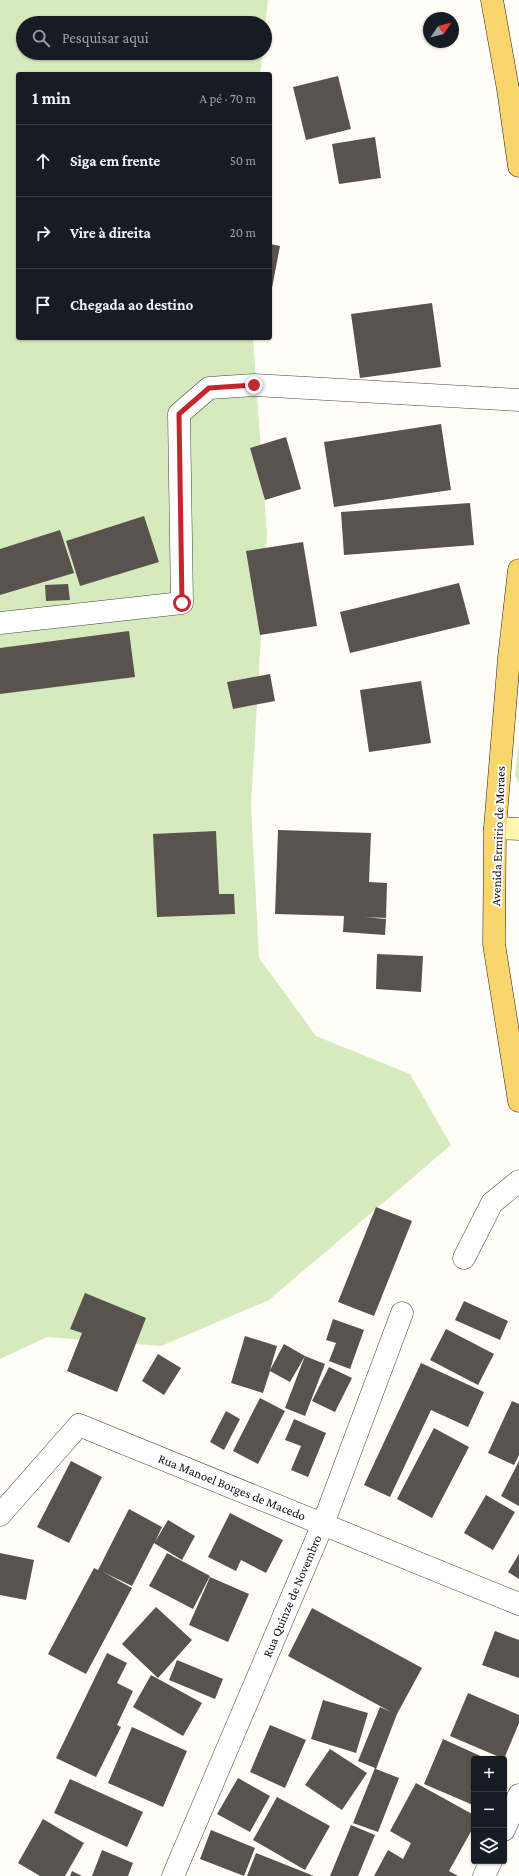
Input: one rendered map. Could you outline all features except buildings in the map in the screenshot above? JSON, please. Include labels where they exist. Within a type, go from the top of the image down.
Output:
[{"type":"main road","points":[[492,0],[508,89],[519,166]]},
{"type":"main road","name":"Avenida Ermirio de Moraes","points":[[519,570],[514,652],[495,828],[494,944],[519,1101]]},
{"type":"street","points":[[0,623],[182,603],[179,414],[209,388],[254,385],[519,400]]},
{"type":"street","points":[[495,828],[519,829]]},
{"type":"street","points":[[464,1258],[492,1203],[519,1181]]},
{"type":"street","name":"Rua Quinze de Novembro","points":[[173,1876],[323,1524],[402,1313]]},
{"type":"street","name":"Rua Manoel Borges de Macedo","points":[[0,1515],[79,1425],[519,1604]]},
{"type":"street","points":[[505,1828],[519,1795]]},
{"type":"street","points":[[484,1876],[490,1864]]},
{"type":"green space","points":[[0,0],[268,0],[266,16],[16,16],[16,60],[262,60],[260,72],[16,72],[16,340],[253,340],[267,534],[251,805],[259,958],[316,1036],[410,1074],[451,1145],[269,1300],[161,1346],[47,1337],[0,1359]]},
{"type":"green space","points":[[519,742],[519,784],[515,775]]},
{"type":"route","points":[[182,603],[179,414],[209,388],[254,385]]}]
